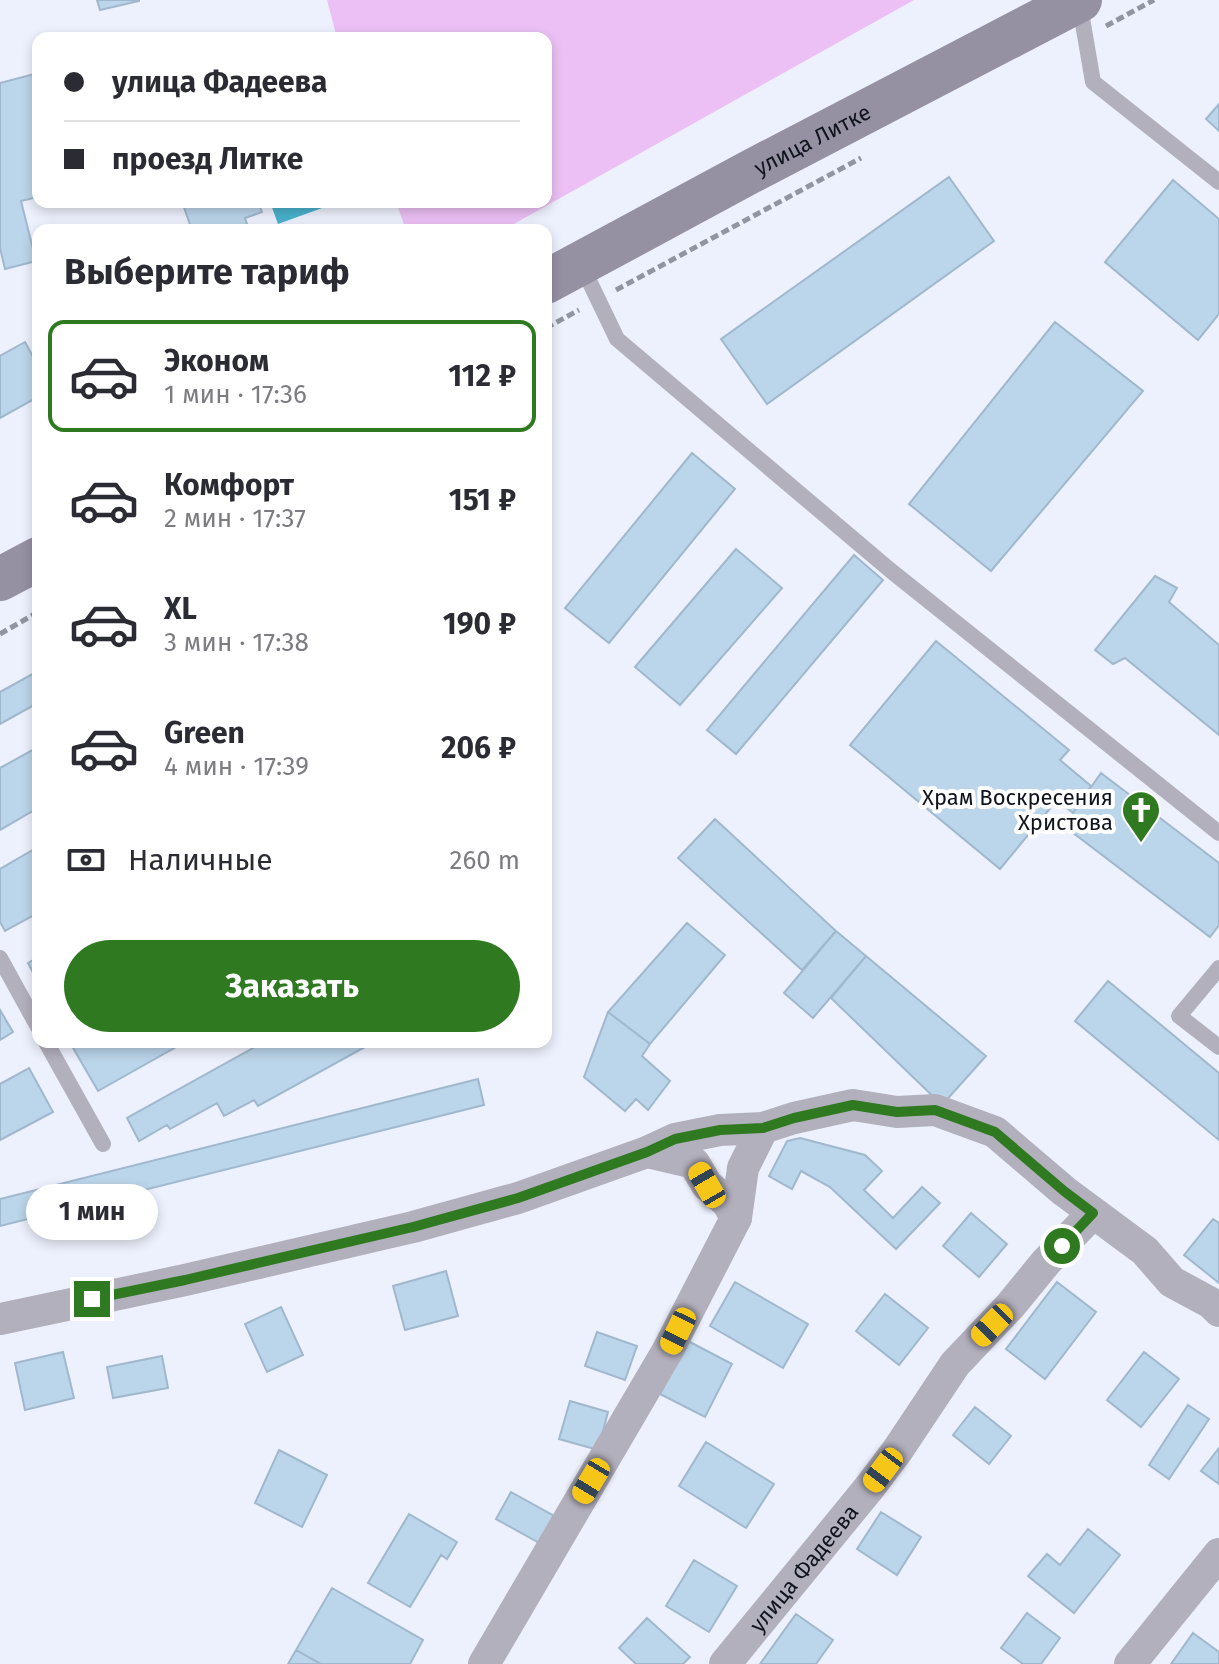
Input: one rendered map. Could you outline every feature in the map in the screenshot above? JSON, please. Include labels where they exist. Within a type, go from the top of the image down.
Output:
[{"type":"main road","name":"улица Литке","points":[[575,282],[748,173],[1083,12]]},
{"type":"main road","points":[[0,579],[32,562]]},
{"type":"street","points":[[0,1319],[413,1227],[518,1198],[675,1139],[720,1130],[763,1128],[853,1105],[897,1112],[935,1110],[995,1132],[1064,1191],[1145,1251],[1172,1282],[1211,1303],[1219,1311]]},
{"type":"street","points":[[484,1664],[668,1350],[736,1218],[743,1168],[763,1128]]},
{"type":"street","points":[[647,1152],[694,1163],[707,1185],[727,1202],[736,1218]]},
{"type":"street","name":"улица Фадеева","points":[[725,1664],[878,1476],[955,1364],[1093,1213]]},
{"type":"street","points":[[1130,1664],[1219,1554]]},
{"type":"lane","points":[[1083,12],[1093,82],[1219,182]]},
{"type":"lane","points":[[575,282],[617,339],[890,570],[1219,833]]},
{"type":"lane","points":[[0,958],[32,1016]]},
{"type":"lane","points":[[1219,968],[1179,1016],[1219,1047]]},
{"type":"lane","points":[[49,1048],[103,1144]]},
{"type":"path","points":[[1083,12],[1154,0]]},
{"type":"path","points":[[552,318],[575,282],[865,156]]},
{"type":"path","points":[[0,634],[32,615]]},
{"type":"shaded area","points":[[327,0],[914,0],[552,203],[552,32],[335,32]]},
{"type":"shaded area","points":[[398,208],[542,208],[514,224],[404,224]]},
{"type":"water","points":[[272,208],[322,208],[278,224]]},
{"type":"building","points":[[97,0],[139,0],[139,1],[100,10]]},
{"type":"building","points":[[32,75],[32,198],[21,201],[32,245],[32,262],[5,269],[0,248],[0,83]]},
{"type":"building","points":[[1219,104],[1219,131],[1206,119]]},
{"type":"building","points":[[949,177],[994,241],[767,404],[721,339]]},
{"type":"building","points":[[1173,180],[1219,219],[1219,314],[1198,340],[1105,262]]},
{"type":"building","points":[[184,208],[260,208],[262,212],[245,218],[247,224],[190,224]]},
{"type":"building","points":[[1055,322],[1143,391],[991,571],[909,504]]},
{"type":"building","points":[[25,342],[32,355],[32,400],[0,418],[0,356]]},
{"type":"building","points":[[692,453],[735,489],[609,643],[565,608]]},
{"type":"building","points":[[736,549],[782,588],[680,705],[635,667]]},
{"type":"building","points":[[854,555],[883,580],[736,754],[707,730]]},
{"type":"building","points":[[1155,576],[1177,588],[1169,602],[1219,645],[1219,735],[1125,658],[1113,664],[1095,650]]},
{"type":"building","points":[[936,641],[1069,750],[1060,760],[1091,786],[1073,813],[1057,800],[1000,869],[850,745]]},
{"type":"building","points":[[32,674],[32,706],[0,724],[0,692]]},
{"type":"building","points":[[32,750],[32,811],[0,830],[0,768]]},
{"type":"building","name":"Храм Воскресения Христова","points":[[1101,773],[1219,863],[1219,925],[1210,937],[1064,826]]},
{"type":"building","points":[[715,819],[836,931],[802,970],[678,858]]},
{"type":"building","points":[[32,850],[32,916],[5,931],[0,922],[0,869]]},
{"type":"building","points":[[687,923],[725,955],[650,1044],[608,1012]]},
{"type":"building","points":[[836,931],[866,956],[813,1018],[784,993]]},
{"type":"building","points":[[866,956],[986,1056],[942,1105],[831,998]]},
{"type":"building","points":[[1108,981],[1219,1073],[1219,1140],[1075,1021]]},
{"type":"building","points":[[0,1010],[13,1032],[0,1040]]},
{"type":"building","points":[[608,1012],[650,1044],[642,1056],[670,1081],[648,1110],[636,1099],[625,1111],[584,1077]]},
{"type":"building","points":[[73,1048],[174,1048],[98,1091]]},
{"type":"building","points":[[253,1048],[363,1048],[258,1106],[254,1100],[224,1116],[217,1103],[170,1129],[167,1125],[139,1141],[127,1118]]},
{"type":"building","points":[[29,1068],[53,1112],[0,1140],[0,1084]]},
{"type":"building","points":[[478,1079],[484,1105],[0,1226],[0,1199]]},
{"type":"building","points":[[800,1138],[865,1155],[882,1171],[864,1190],[893,1218],[922,1187],[940,1203],[896,1249],[830,1187],[801,1171],[792,1189],[769,1176],[787,1141]]},
{"type":"building","points":[[971,1213],[1007,1244],[979,1277],[943,1246]]},
{"type":"building","points":[[1213,1219],[1219,1223],[1219,1283],[1184,1255]]},
{"type":"building","points":[[446,1271],[458,1316],[405,1330],[393,1286]]},
{"type":"building","points":[[735,1282],[808,1324],[783,1368],[710,1326]]},
{"type":"building","points":[[1057,1282],[1096,1312],[1045,1379],[1006,1349]]},
{"type":"building","points":[[885,1294],[928,1328],[899,1365],[856,1331]]},
{"type":"building","points":[[281,1307],[303,1355],[267,1372],[245,1324]]},
{"type":"building","points":[[597,1332],[637,1346],[625,1380],[585,1366]]},
{"type":"building","points":[[688,1341],[732,1364],[705,1417],[660,1394]]},
{"type":"building","points":[[63,1352],[74,1398],[25,1410],[15,1363]]},
{"type":"building","points":[[1144,1352],[1179,1379],[1141,1427],[1107,1400]]},
{"type":"building","points":[[162,1356],[168,1388],[113,1398],[107,1367]]},
{"type":"building","points":[[570,1401],[608,1412],[598,1450],[559,1439]]},
{"type":"building","points":[[1188,1405],[1209,1419],[1169,1479],[1149,1465]]},
{"type":"building","points":[[975,1407],[1011,1436],[989,1464],[953,1435]]},
{"type":"building","points":[[706,1442],[774,1484],[746,1528],[679,1486]]},
{"type":"building","points":[[1219,1448],[1219,1484],[1201,1471]]},
{"type":"building","points":[[279,1450],[327,1475],[302,1527],[255,1503]]},
{"type":"building","points":[[511,1492],[556,1517],[541,1544],[496,1519]]},
{"type":"building","points":[[881,1512],[921,1537],[897,1575],[857,1549]]},
{"type":"building","points":[[409,1514],[457,1542],[447,1559],[441,1555],[410,1607],[368,1583]]},
{"type":"building","points":[[1088,1529],[1120,1555],[1074,1613],[1028,1576],[1047,1554],[1060,1565]]},
{"type":"building","points":[[694,1560],[737,1586],[709,1632],[666,1606]]},
{"type":"building","points":[[332,1588],[423,1640],[410,1664],[321,1664],[296,1650]]},
{"type":"building","points":[[1027,1613],[1060,1638],[1041,1664],[1023,1664],[1001,1648]]},
{"type":"building","points":[[796,1614],[833,1640],[816,1664],[760,1664]]},
{"type":"building","points":[[647,1618],[690,1657],[683,1664],[636,1664],[619,1648]]},
{"type":"building","points":[[1193,1633],[1219,1652],[1219,1664],[1171,1664]]},
{"type":"building","points":[[296,1650],[321,1664],[288,1664]]},
{"type":"place","name":"Храм Воскресения Христова","points":[[1141,844]]},
{"type":"route","points":[[92,1299],[413,1227],[518,1198],[675,1139],[720,1130],[763,1128],[853,1105],[897,1112],[935,1110],[995,1132],[1093,1213],[1062,1246]]}]
